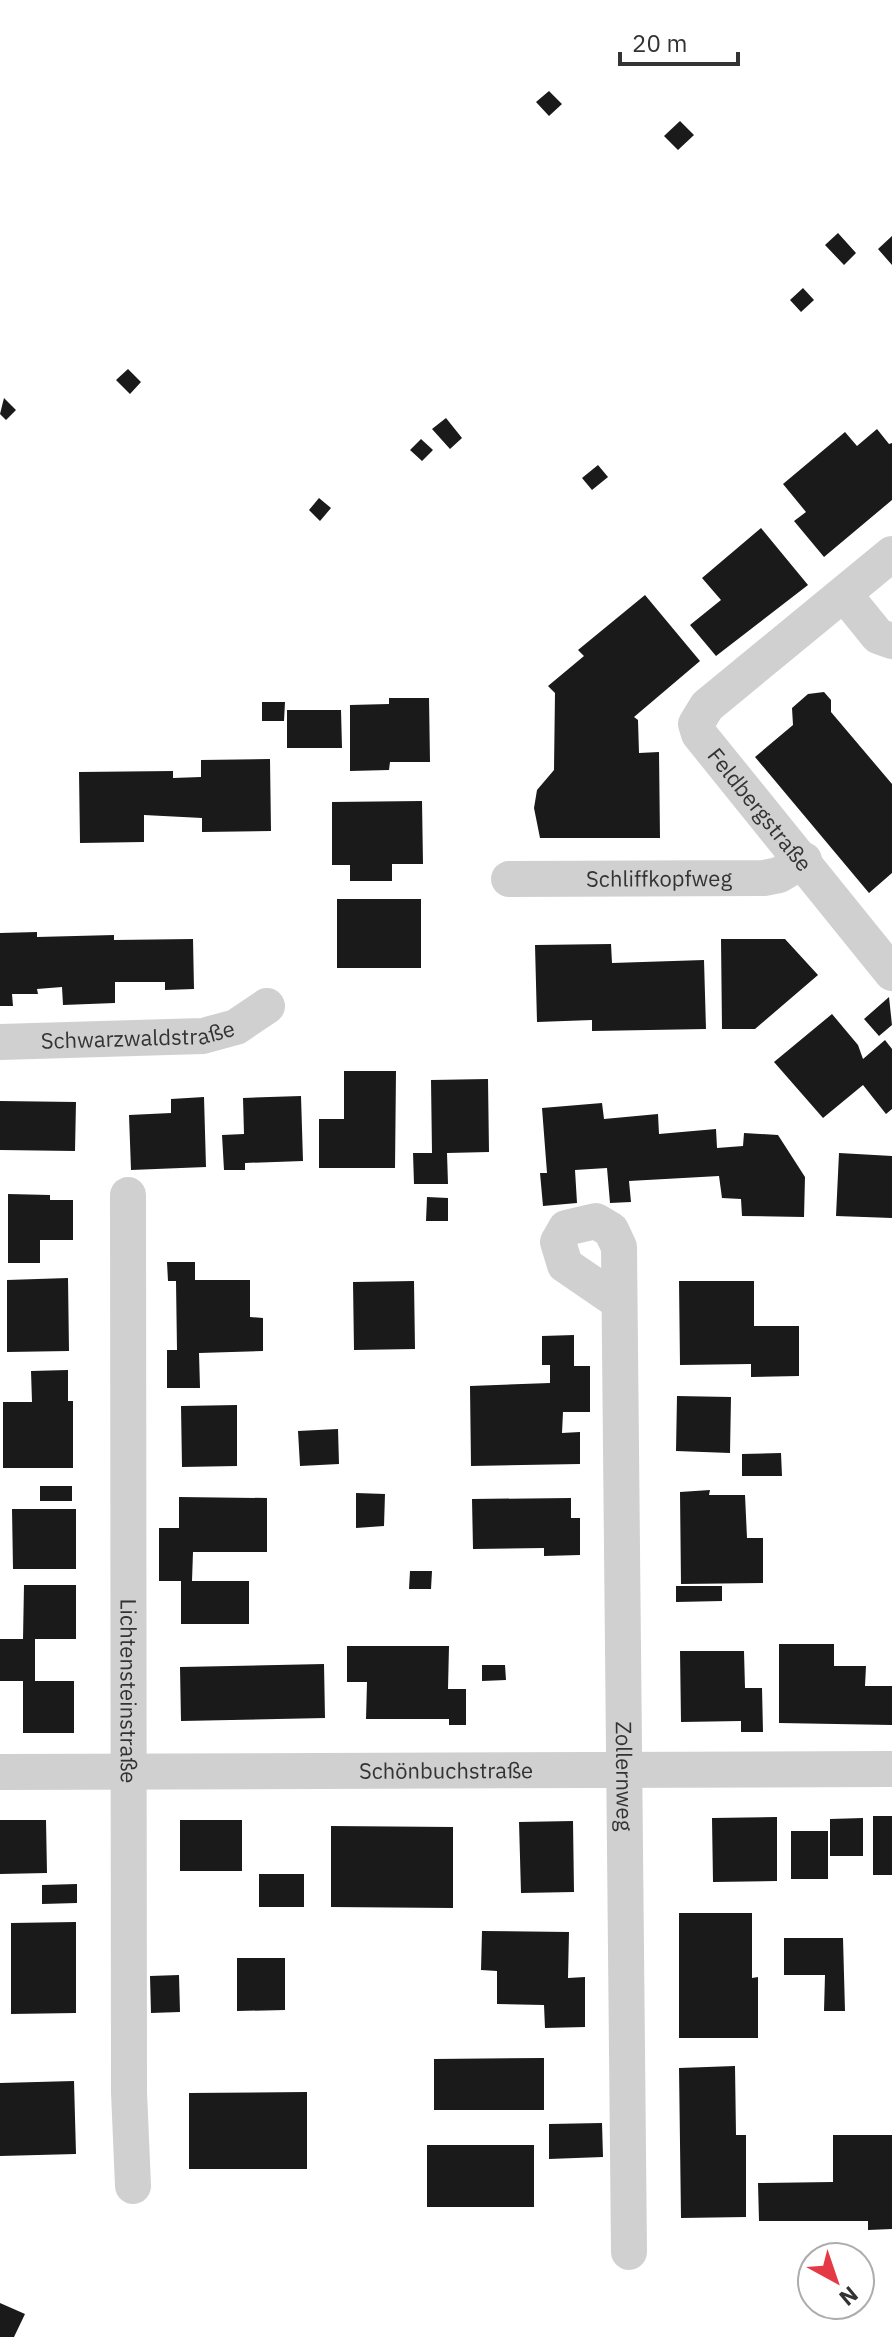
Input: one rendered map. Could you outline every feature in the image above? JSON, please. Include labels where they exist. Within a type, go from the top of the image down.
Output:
[{"type":"street","name":"Feldbergstraße","points":[[892,554],[707,706],[696,724],[699,734],[804,860],[892,973]]},
{"type":"street","points":[[844,594],[878,636],[892,641]]},
{"type":"street","name":"Schliffkopfweg","points":[[509,879],[764,878],[779,875],[804,860]]},
{"type":"street","name":"Schwarzwaldstraße","points":[[0,1042],[203,1036],[236,1027],[267,1006]]},
{"type":"street","name":"Lichtensteinstraße","points":[[128,1195],[129,2092],[133,2186]]},
{"type":"street","name":"Zollernweg","points":[[619,1302],[629,2252]]},
{"type":"street","name":"Schönbuchstraße","points":[[0,1772],[130,1774],[892,1769]]},
{"type":"building","points":[[549,91],[562,104],[549,116],[536,102]]},
{"type":"building","points":[[680,121],[694,135],[678,150],[664,136]]},
{"type":"building","points":[[838,233],[856,253],[844,265],[825,245]]},
{"type":"building","points":[[892,236],[892,265],[878,249]]},
{"type":"building","points":[[803,288],[814,300],[801,312],[790,300]]},
{"type":"building","points":[[128,369],[141,382],[130,394],[116,380]]},
{"type":"building","points":[[4,398],[16,410],[6,420],[0,414]]},
{"type":"building","points":[[446,418],[462,438],[450,449],[432,429]]},
{"type":"building","points":[[877,429],[889,444],[892,443],[892,500],[824,557],[794,521],[806,512],[783,484],[845,432],[857,446]]},
{"type":"building","points":[[421,439],[433,450],[422,461],[410,450]]},
{"type":"building","points":[[598,465],[608,477],[592,490],[582,478]]},
{"type":"building","points":[[319,498],[331,508],[320,521],[309,510]]},
{"type":"building","points":[[761,528],[808,585],[716,656],[690,625],[721,600],[702,578]]},
{"type":"building","points":[[645,595],[700,661],[634,717],[638,720],[639,753],[659,752],[660,838],[540,838],[534,808],[537,790],[554,770],[555,693],[548,686],[584,656],[578,650]]},
{"type":"building","points":[[824,692],[831,700],[831,712],[892,784],[892,873],[869,893],[755,757],[793,725],[792,708],[808,694]]},
{"type":"building","points":[[389,698],[429,698],[430,762],[390,762],[389,770],[350,771],[350,705],[389,704]]},
{"type":"building","points":[[262,702],[285,702],[284,721],[262,721]]},
{"type":"building","points":[[287,710],[341,710],[342,748],[287,748]]},
{"type":"building","points":[[270,759],[271,831],[202,832],[202,818],[144,815],[144,842],[80,843],[79,772],[173,771],[173,778],[201,777],[201,760]]},
{"type":"building","points":[[422,801],[423,864],[392,864],[392,881],[350,881],[350,865],[332,865],[332,802]]},
{"type":"building","points":[[337,899],[421,899],[421,968],[337,968]]},
{"type":"building","points":[[37,932],[37,937],[114,935],[114,940],[193,939],[194,989],[165,990],[165,982],[115,982],[115,1003],[63,1005],[62,987],[37,989],[38,994],[12,994],[13,1006],[0,1006],[0,933]]},
{"type":"building","points":[[721,939],[785,939],[818,975],[755,1029],[722,1029]]},
{"type":"building","points":[[611,944],[612,963],[704,960],[706,1029],[592,1031],[592,1020],[537,1022],[535,945]]},
{"type":"building","points":[[889,997],[892,1025],[879,1036],[864,1019]]},
{"type":"building","points":[[832,1014],[858,1045],[863,1059],[885,1040],[892,1049],[892,1109],[886,1114],[863,1085],[823,1118],[774,1062]]},
{"type":"building","points":[[344,1071],[396,1071],[395,1168],[319,1168],[319,1119],[344,1119]]},
{"type":"building","points":[[488,1079],[489,1152],[447,1153],[448,1184],[414,1184],[413,1153],[432,1153],[431,1080]]},
{"type":"building","points":[[301,1096],[303,1161],[245,1163],[245,1170],[224,1170],[222,1135],[244,1134],[243,1098]]},
{"type":"building","points":[[204,1097],[206,1167],[131,1170],[129,1115],[171,1113],[171,1099]]},
{"type":"building","points":[[0,1101],[76,1102],[75,1151],[0,1150]]},
{"type":"building","points":[[602,1103],[604,1119],[658,1114],[659,1134],[716,1129],[717,1148],[743,1146],[744,1133],[778,1135],[805,1177],[804,1217],[742,1216],[741,1199],[722,1198],[719,1176],[629,1181],[631,1202],[610,1203],[607,1168],[575,1170],[577,1203],[543,1206],[540,1173],[547,1173],[542,1108]]},
{"type":"building","points":[[839,1153],[892,1156],[892,1218],[836,1216]]},
{"type":"building","points":[[8,1194],[50,1195],[50,1200],[73,1200],[73,1240],[40,1240],[40,1263],[8,1263]]},
{"type":"building","points":[[427,1197],[448,1198],[448,1221],[426,1221]]},
{"type":"building","points":[[167,1262],[195,1262],[195,1280],[250,1280],[250,1317],[263,1318],[263,1351],[199,1353],[200,1388],[167,1388],[167,1350],[177,1350],[176,1281],[168,1281]]},
{"type":"building","points":[[68,1278],[69,1351],[7,1352],[7,1280]]},
{"type":"building","points":[[414,1281],[415,1349],[354,1350],[353,1282]]},
{"type":"building","points":[[679,1281],[754,1281],[754,1326],[799,1326],[799,1376],[751,1377],[751,1364],[680,1365]]},
{"type":"building","points":[[574,1335],[574,1366],[590,1366],[590,1412],[563,1412],[562,1433],[580,1432],[580,1464],[471,1466],[470,1386],[550,1383],[550,1365],[542,1365],[542,1336]]},
{"type":"building","points":[[68,1370],[68,1401],[73,1401],[73,1468],[3,1468],[3,1402],[32,1402],[31,1371]]},
{"type":"building","points":[[677,1396],[731,1397],[730,1453],[676,1451]]},
{"type":"building","points":[[237,1405],[237,1466],[182,1467],[181,1406]]},
{"type":"building","points":[[338,1429],[339,1464],[300,1466],[298,1431]]},
{"type":"building","points":[[781,1453],[782,1476],[742,1476],[742,1454]]},
{"type":"building","points":[[40,1486],[72,1486],[72,1501],[40,1501]]},
{"type":"building","points":[[710,1490],[709,1495],[745,1495],[747,1538],[763,1538],[763,1583],[681,1584],[680,1492]]},
{"type":"building","points":[[356,1493],[385,1494],[384,1526],[356,1528]]},
{"type":"building","points":[[179,1497],[267,1498],[267,1552],[193,1552],[192,1581],[249,1581],[249,1624],[181,1624],[181,1581],[159,1581],[159,1528],[179,1528]]},
{"type":"building","points":[[571,1498],[571,1518],[580,1518],[580,1555],[544,1556],[544,1548],[473,1549],[472,1499]]},
{"type":"building","points":[[12,1509],[76,1509],[76,1569],[13,1569]]},
{"type":"building","points":[[410,1571],[432,1571],[431,1589],[409,1589]]},
{"type":"building","points":[[24,1585],[76,1585],[76,1639],[35,1639],[35,1681],[74,1681],[74,1733],[23,1733],[23,1681],[0,1681],[0,1639],[23,1639]]},
{"type":"building","points":[[676,1586],[722,1586],[722,1601],[676,1602]]},
{"type":"building","points":[[779,1644],[834,1644],[834,1666],[866,1666],[865,1686],[892,1686],[892,1725],[779,1723]]},
{"type":"building","points":[[347,1646],[449,1646],[448,1689],[466,1689],[466,1725],[449,1725],[449,1719],[366,1719],[367,1682],[347,1682]]},
{"type":"building","points":[[680,1651],[744,1651],[745,1688],[762,1688],[763,1732],[741,1732],[741,1721],[681,1722]]},
{"type":"building","points":[[324,1664],[325,1718],[181,1721],[180,1667]]},
{"type":"building","points":[[482,1665],[505,1665],[506,1680],[482,1681]]},
{"type":"building","points":[[873,1816],[892,1816],[892,1875],[873,1875]]},
{"type":"building","points":[[777,1817],[777,1881],[713,1882],[712,1818]]},
{"type":"building","points":[[863,1818],[863,1856],[830,1856],[830,1819]]},
{"type":"building","points":[[0,1820],[46,1820],[47,1873],[0,1874]]},
{"type":"building","points":[[180,1820],[242,1820],[242,1871],[180,1871]]},
{"type":"building","points":[[573,1821],[574,1892],[521,1893],[519,1822]]},
{"type":"building","points":[[331,1826],[453,1827],[453,1908],[331,1907]]},
{"type":"building","points":[[791,1831],[828,1831],[828,1879],[791,1879]]},
{"type":"building","points":[[259,1874],[304,1874],[304,1907],[259,1907]]},
{"type":"building","points":[[77,1884],[77,1903],[42,1904],[42,1885]]},
{"type":"building","points":[[679,1913],[752,1913],[752,1978],[758,1977],[758,2038],[679,2038]]},
{"type":"building","points":[[76,1922],[76,2013],[11,2014],[11,1923]]},
{"type":"building","points":[[482,1931],[569,1932],[568,1978],[585,1977],[585,2027],[545,2028],[544,2005],[497,2004],[497,1971],[481,1970]]},
{"type":"building","points":[[784,1938],[843,1938],[845,2011],[824,2011],[825,1975],[784,1975]]},
{"type":"building","points":[[237,1958],[285,1958],[285,2010],[237,2011]]},
{"type":"building","points":[[179,1975],[180,2012],[151,2013],[150,1976]]},
{"type":"building","points":[[544,2058],[544,2110],[434,2110],[434,2059]]},
{"type":"building","points":[[735,2066],[736,2135],[746,2135],[746,2217],[681,2218],[679,2068]]},
{"type":"building","points":[[74,2081],[76,2154],[0,2156],[0,2083]]},
{"type":"building","points":[[307,2092],[307,2169],[189,2169],[189,2093]]},
{"type":"building","points":[[602,2123],[603,2157],[549,2159],[549,2124]]},
{"type":"building","points":[[833,2135],[892,2135],[892,2229],[868,2230],[868,2221],[759,2221],[758,2183],[833,2182]]},
{"type":"building","points":[[427,2145],[534,2145],[534,2207],[427,2207]]},
{"type":"building","points":[[0,2303],[25,2314],[14,2337],[0,2337]]}]
